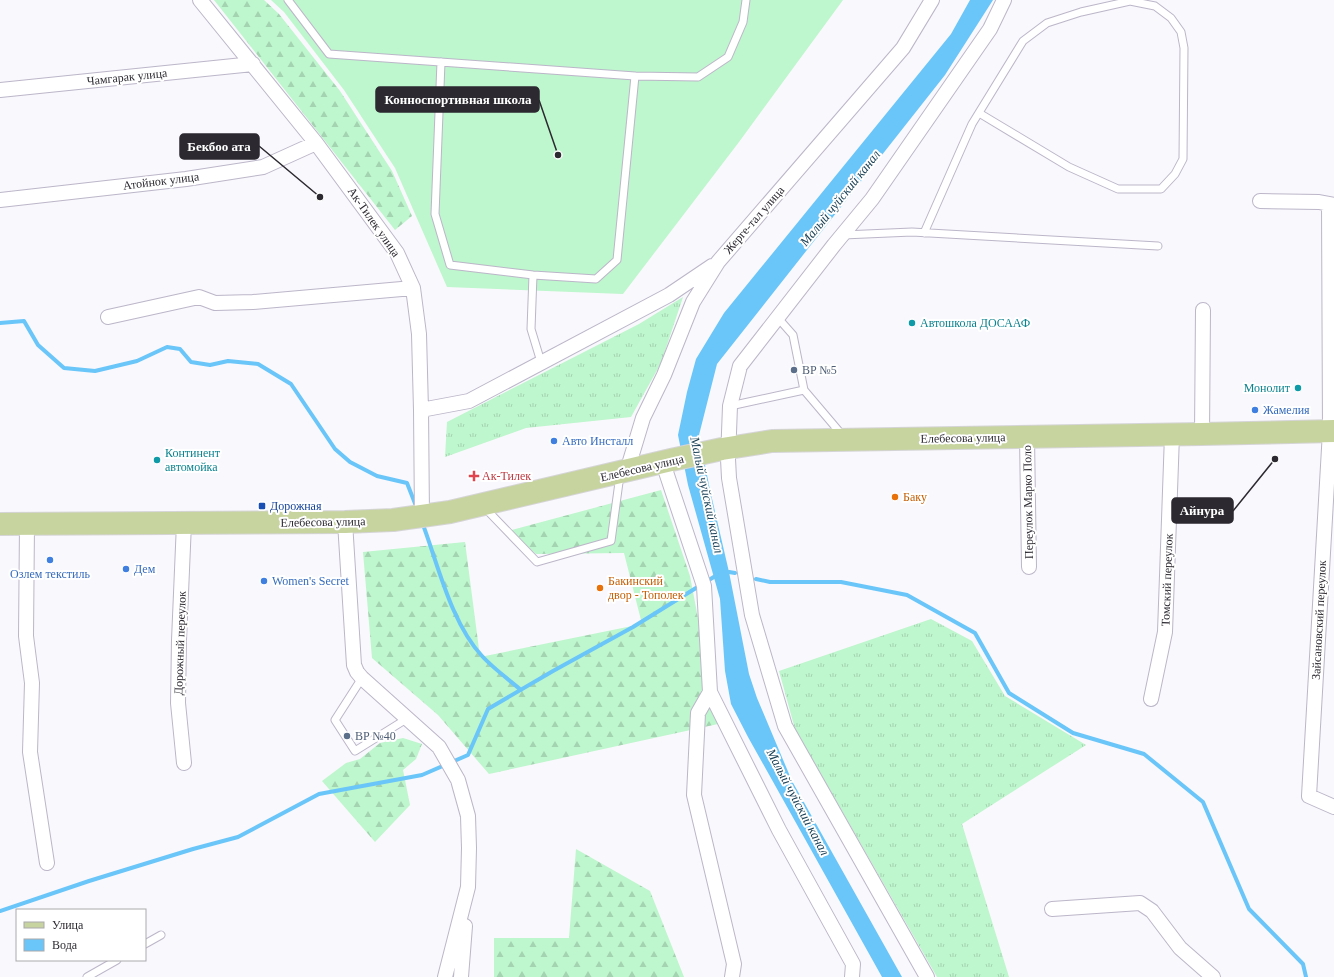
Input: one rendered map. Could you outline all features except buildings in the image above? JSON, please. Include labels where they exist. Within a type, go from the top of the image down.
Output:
[{"type":"main road","name":"Елебесова улица","points":[[0,524],[345,522],[393,520],[450,512],[668,461],[772,441],[1332,431]]},
{"type":"street","name":"Ак-Тилек улица","points":[[200,0],[316,143],[397,253],[414,288],[419,334],[422,516]]},
{"type":"street","name":"Жерге-тал улица","points":[[624,472],[642,418],[664,375],[693,302],[718,262],[903,48],[932,0]]},
{"type":"street","points":[[927,977],[785,726],[752,615],[729,478],[726,449],[730,406],[740,366],[872,199],[990,29],[1004,0]]},
{"type":"street","name":"Чамгарак улица","points":[[0,90],[253,64]]},
{"type":"street","name":"Атойнок улица","points":[[0,200],[186,178],[263,167],[316,143]]},
{"type":"street","points":[[1260,201],[1319,202],[1331,204]]},
{"type":"street","name":"Зайсановский переулок","points":[[1331,204],[1332,431],[1309,796],[1334,807]]},
{"type":"street","points":[[421,410],[469,401],[669,295],[718,262]]},
{"type":"street","points":[[108,317],[199,296],[215,303],[253,302],[414,288]]},
{"type":"street","points":[[1202,434],[1203,310]]},
{"type":"street","name":"Томский переулок","points":[[1151,699],[1165,632],[1172,435]]},
{"type":"street","name":"Переулок Марко Поло","points":[[1027,437],[1029,567]]},
{"type":"street","points":[[668,461],[666,472],[704,586],[710,692],[779,830],[853,964],[852,977]]},
{"type":"street","points":[[345,522],[354,665],[362,678],[439,747],[458,780],[468,816],[468,887],[461,977]]},
{"type":"street","name":"Дорожный переулок","points":[[184,523],[178,703],[184,763]]},
{"type":"street","points":[[27,524],[26,636],[32,683],[30,752],[47,863]]},
{"type":"street","points":[[710,692],[698,713],[694,795],[734,964],[732,977]]},
{"type":"street","points":[[445,977],[468,887]]},
{"type":"street","points":[[1052,909],[1140,903],[1152,911],[1180,948],[1213,977]]},
{"type":"lane","points":[[288,0],[329,54],[635,76],[698,78],[728,57],[743,22],[746,0]]},
{"type":"lane","points":[[924,233],[972,124],[1023,41],[1047,23],[1081,12],[1130,1],[1155,6],[1171,18],[1181,32],[1184,48],[1183,159],[1175,174],[1161,189],[1118,189],[1069,167],[979,113]]},
{"type":"lane","points":[[440,62],[435,214],[450,265],[533,275],[596,279],[617,260],[635,76]]},
{"type":"lane","points":[[843,235],[912,232],[1158,246]]},
{"type":"lane","points":[[533,275],[532,329],[541,362]]},
{"type":"lane","points":[[778,318],[793,335],[804,390],[846,440]]},
{"type":"lane","points":[[730,406],[804,390]]},
{"type":"lane","points":[[483,505],[537,562],[611,541],[624,472]]},
{"type":"lane","points":[[362,678],[335,720],[355,751],[408,718]]},
{"type":"lane","points":[[146,943],[161,935]]},
{"type":"lane","points":[[87,977],[115,961]]},
{"type":"green space","points":[[214,0],[264,0],[279,14],[340,91],[392,171],[412,216],[395,230]]},
{"type":"green space","points":[[271,0],[843,0],[739,142],[623,294],[447,287],[395,168],[344,90],[284,12]]},
{"type":"green space","points":[[683,297],[661,363],[631,417],[526,428],[445,457],[447,422],[639,324]]},
{"type":"green space","points":[[661,490],[690,576],[718,724],[489,774],[438,715],[372,658],[363,552],[465,542],[480,657],[642,624],[624,553],[536,554],[508,531]]},
{"type":"green space","points":[[931,619],[972,641],[1005,696],[1086,745],[962,824],[1009,977],[937,977],[795,729],[779,671]]},
{"type":"green space","points":[[403,738],[422,744],[416,759],[403,770],[410,805],[375,842],[322,781],[346,763],[360,759],[380,743]]},
{"type":"green space","points":[[576,849],[650,891],[684,977],[494,977],[494,938],[569,938]]},
{"type":"water","name":"Малый чуйский канал","points":[[970,0],[993,0],[945,75],[717,364],[699,435],[729,572],[749,674],[757,698],[792,781],[902,977],[882,977],[731,704],[725,671],[720,599],[688,485],[678,435],[696,359],[724,313],[951,34]]},
{"type":"waterway","points":[[0,323],[24,321],[38,345],[64,368],[95,371],[137,361],[167,347],[180,349],[191,362],[210,365],[228,361],[258,364],[291,384],[335,449],[350,462],[377,476],[407,483],[416,506]]},
{"type":"waterway","points":[[422,522],[446,592],[462,627],[482,656],[521,690]]},
{"type":"waterway","points":[[729,572],[735,573]]},
{"type":"waterway","points":[[0,911],[89,881],[193,849],[238,837],[319,794],[422,775],[468,755],[488,709],[633,627],[717,575]]},
{"type":"waterway","points":[[756,579],[770,582],[841,582],[907,595],[975,633],[1009,693],[1073,733],[1144,754],[1203,802],[1249,909],[1303,964],[1306,977]]},
{"type":"place","name":"Конноспортивная школа","points":[[558,155]]},
{"type":"place","name":"Бекбоо ата","points":[[320,197]]},
{"type":"place","name":"Автошкола ДОСААФ","points":[[912,323]]},
{"type":"place","name":"BP №5","points":[[794,370]]},
{"type":"place","name":"Монолит","points":[[1298,388]]},
{"type":"place","name":"Жамелия","points":[[1255,410]]},
{"type":"place","name":"Авто Инсталл","points":[[554,441]]},
{"type":"place","name":"Айнура","points":[[1275,459]]},
{"type":"place","name":"Континент автомойка","points":[[157,460]]},
{"type":"place","name":"Ак-Тилек","points":[[474,476]]},
{"type":"place","name":"Баку","points":[[895,497]]},
{"type":"place","name":"Дорожная","points":[[262,506]]},
{"type":"place","name":"Озлем текстиль","points":[[50,560]]},
{"type":"place","name":"Дем","points":[[126,569]]},
{"type":"place","name":"Women's Secret","points":[[264,581]]},
{"type":"place","name":"Бакинский двор - Тополек","points":[[600,588]]},
{"type":"place","name":"BP №40","points":[[347,736]]}]
